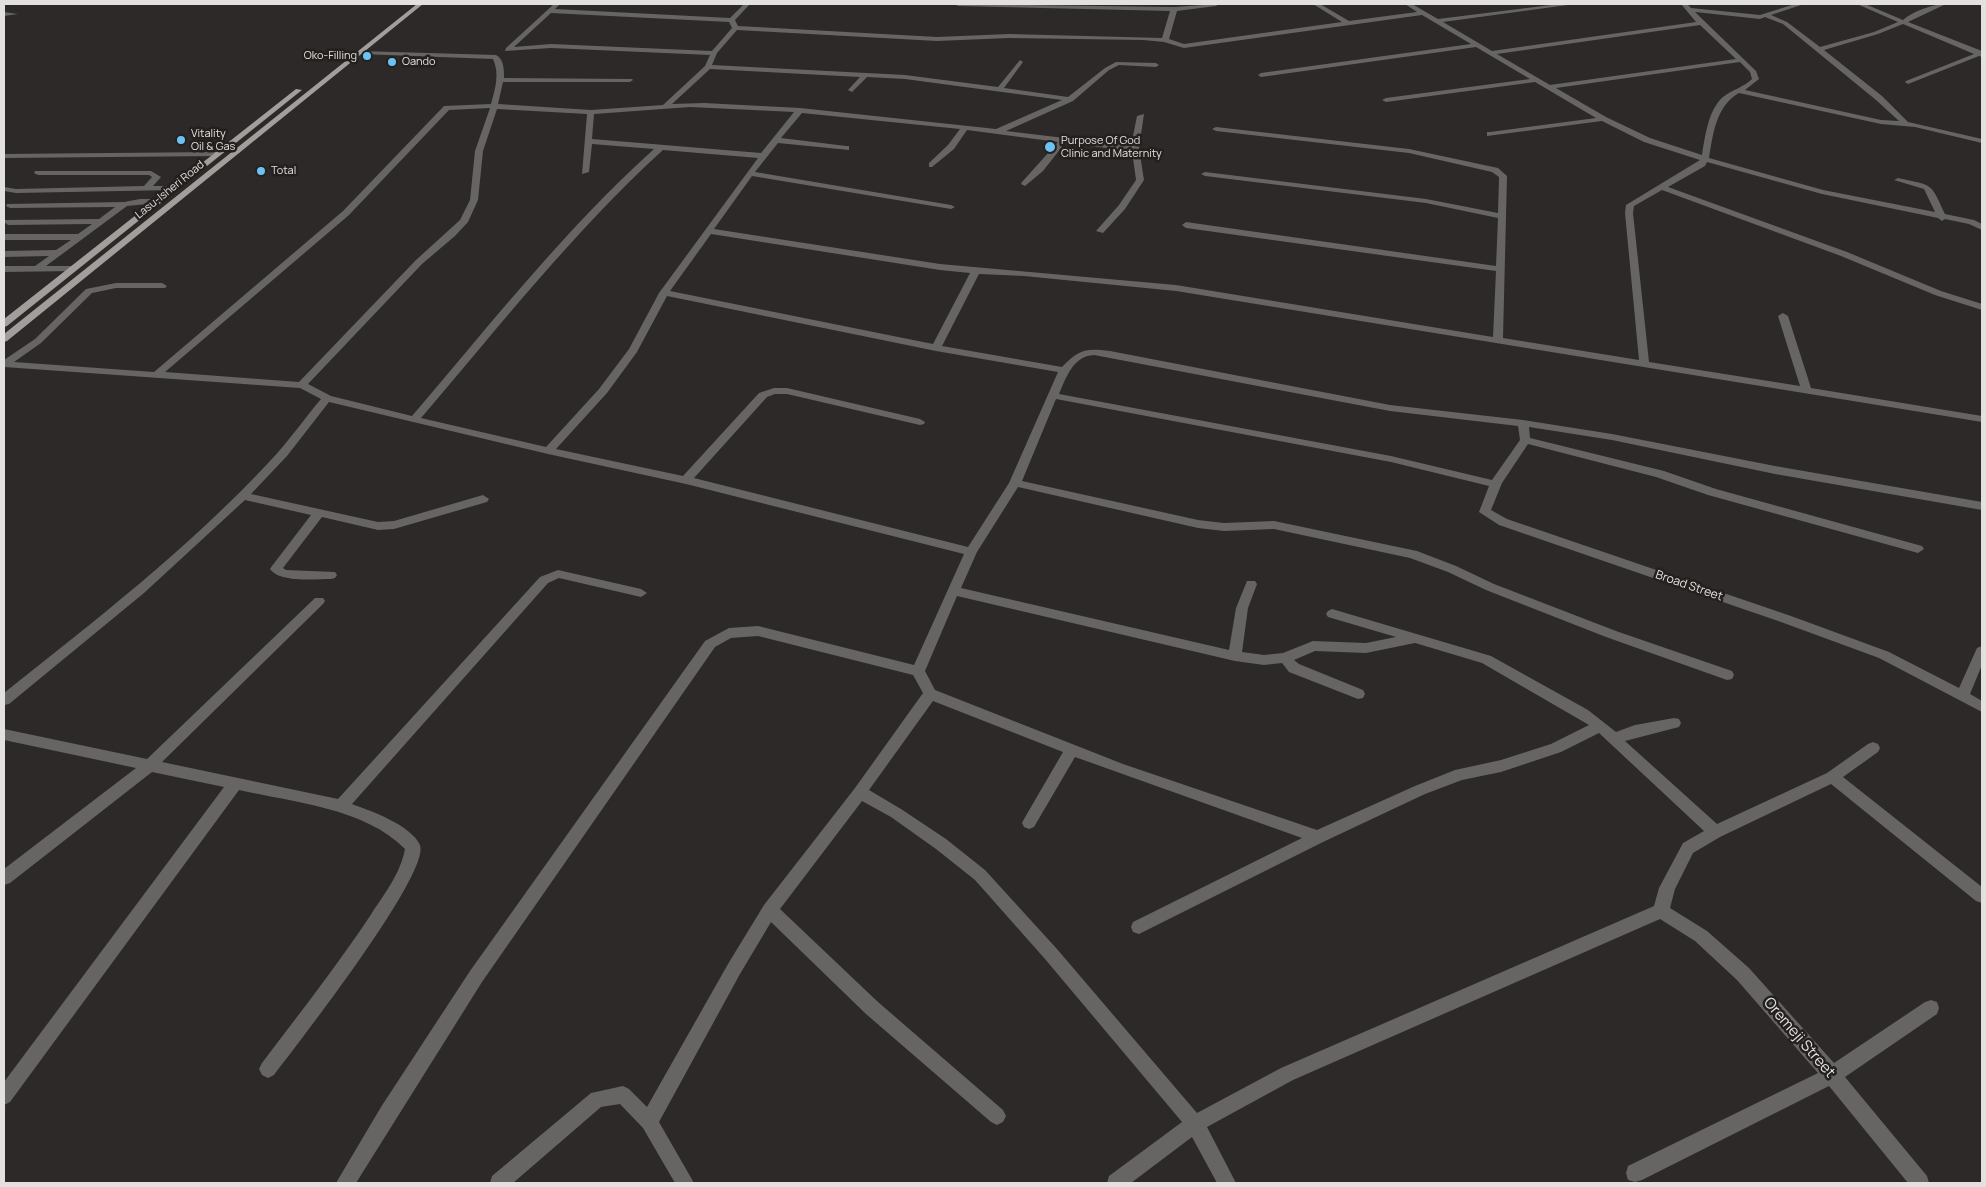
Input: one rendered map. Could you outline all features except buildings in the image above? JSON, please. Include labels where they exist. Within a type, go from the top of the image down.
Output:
[{"type":"main road","points":[[324,70],[408,4]]},
{"type":"main road","name":"Lasu-Isheri Road","points":[[4,339],[420,4]]},
{"type":"main road","name":"Lasu-Isheri Road","points":[[4,324],[308,82]]},
{"type":"street","points":[[361,52],[496,57],[507,50],[558,4]]},
{"type":"street","points":[[732,20],[747,4]]},
{"type":"street","points":[[958,4],[1174,9],[1216,4]]},
{"type":"street","points":[[1316,4],[1349,24]]},
{"type":"street","points":[[1408,4],[1535,80],[1635,136],[1705,159],[1822,192],[1942,218],[1971,222],[1982,227]]},
{"type":"street","points":[[1438,21],[1572,4]]},
{"type":"street","points":[[1778,4],[1788,9]]},
{"type":"street","points":[[1687,7],[1746,17],[1767,16],[1801,4]]},
{"type":"street","points":[[1860,4],[1982,54]]},
{"type":"street","points":[[1819,49],[1876,34],[1904,22],[1910,16],[1943,4]]},
{"type":"street","points":[[1644,364],[1629,213],[1630,205],[1697,168],[1705,159],[1714,118],[1719,106],[1724,100],[1750,85],[1756,79],[1753,71],[1701,23],[1687,7]]},
{"type":"street","points":[[1165,40],[1174,9]]},
{"type":"street","points":[[550,11],[651,12],[732,20]]},
{"type":"street","points":[[735,28],[937,39],[1009,36],[1165,40],[1176,46],[1184,46],[1423,13]]},
{"type":"street","points":[[4,14],[15,14]]},
{"type":"street","points":[[1767,16],[1785,23],[1819,49],[1879,98],[1905,123]]},
{"type":"street","points":[[732,20],[735,28]]},
{"type":"street","points":[[1490,53],[1701,23]]},
{"type":"street","points":[[666,107],[708,66],[714,53],[735,28]]},
{"type":"street","points":[[1261,75],[1477,45]]},
{"type":"street","points":[[507,50],[551,46],[714,53]]},
{"type":"street","points":[[1908,82],[1982,54]]},
{"type":"street","points":[[302,385],[421,260],[459,226],[468,215],[472,204],[479,151],[495,107],[500,80],[496,57]]},
{"type":"street","points":[[1548,87],[1742,60]]},
{"type":"street","points":[[1000,89],[1020,62]]},
{"type":"street","points":[[999,131],[1070,100],[1107,69],[1118,63],[1156,65]]},
{"type":"street","points":[[708,66],[866,74],[1000,89],[1070,100]]},
{"type":"street","points":[[852,90],[866,74]]},
{"type":"street","points":[[500,80],[630,80]]},
{"type":"street","points":[[1386,100],[1535,80]]},
{"type":"street","points":[[1740,91],[1881,122],[1905,123],[1982,140]]},
{"type":"street","points":[[157,374],[346,213],[444,110],[454,107],[591,112],[703,105],[800,110],[966,127],[1134,148]]},
{"type":"street","points":[[548,451],[603,391],[634,350],[664,294],[775,140],[800,110]]},
{"type":"street","points":[[585,172],[591,112]]},
{"type":"street","points":[[1100,231],[1122,207],[1140,180],[1134,148],[1141,116]]},
{"type":"street","points":[[1490,134],[1603,119]]},
{"type":"street","points":[[932,165],[951,147],[966,127]]},
{"type":"street","points":[[1216,129],[1409,151],[1495,170],[1503,176],[1500,216],[1498,341]]},
{"type":"street","points":[[775,140],[846,148]]},
{"type":"street","points":[[1025,184],[1040,169],[1063,140]]},
{"type":"street","points":[[589,141],[764,156]]},
{"type":"street","points":[[415,419],[616,188],[660,148]]},
{"type":"street","points":[[4,156],[216,154]]},
{"type":"street","points":[[38,173],[151,173],[157,177],[146,189]]},
{"type":"street","points":[[750,174],[951,207]]},
{"type":"street","points":[[1205,174],[1426,201],[1500,216]]},
{"type":"street","points":[[1898,180],[1927,187],[1942,218]]},
{"type":"street","points":[[1661,187],[1844,254],[1938,293],[1982,307]]},
{"type":"street","points":[[4,189],[16,191],[175,188]]},
{"type":"street","points":[[10,206],[124,204],[140,201],[158,201]]},
{"type":"street","points":[[37,269],[124,204]]},
{"type":"street","points":[[8,222],[99,221]]},
{"type":"street","points":[[1186,225],[1500,269]]},
{"type":"street","points":[[710,231],[976,272],[1024,273],[1176,288],[1982,419]]},
{"type":"street","points":[[4,237],[78,237]]},
{"type":"street","points":[[4,254],[56,253]]},
{"type":"street","points":[[4,269],[73,269]]},
{"type":"street","points":[[936,348],[976,272]]},
{"type":"street","points":[[4,364],[38,341],[89,291],[119,286],[162,286]]},
{"type":"street","points":[[664,294],[936,348],[1064,370]]},
{"type":"street","points":[[1784,316],[1806,389]]},
{"type":"street","points":[[918,671],[971,552],[1015,483],[1064,370],[1086,351],[1390,408],[1523,423],[1612,437],[1775,470],[1982,506]]},
{"type":"street","points":[[4,364],[302,385],[327,398],[548,451],[686,480],[971,552]]},
{"type":"street","points":[[686,480],[763,395],[774,391],[787,391],[920,422]]},
{"type":"street","points":[[1054,396],[1391,459],[1495,484]]},
{"type":"street","points":[[4,700],[142,589],[243,496],[269,470],[327,398]]},
{"type":"street","points":[[1523,423],[1526,440],[1660,474],[1712,492],[1918,549]]},
{"type":"street","name":"Broad Street","points":[[1526,440],[1495,484],[1487,501],[1485,512],[1503,522],[1786,619],[1884,656],[1982,707]]},
{"type":"street","points":[[1015,483],[1198,524],[1224,527],[1274,525],[1413,554],[1452,569],[1490,587],[1602,631],[1727,675]]},
{"type":"street","points":[[243,496],[378,526],[394,525],[483,500]]},
{"type":"street","points":[[320,512],[276,569],[284,574],[331,575]]},
{"type":"street","points":[[341,806],[544,580],[558,574],[641,593]]},
{"type":"street","points":[[1235,656],[1242,608],[1251,584]]},
{"type":"street","points":[[953,591],[1235,656],[1264,660],[1285,658],[1322,644],[1366,648],[1412,639]]},
{"type":"street","points":[[4,878],[149,766],[318,601]]},
{"type":"street","points":[[1332,614],[1412,639],[1486,659],[1583,714],[1600,726],[1715,832]]},
{"type":"street","points":[[345,1183],[385,1116],[517,917],[710,644],[729,633],[758,632],[918,671],[930,694],[1118,768],[1318,837]]},
{"type":"street","points":[[1962,696],[1982,651]]},
{"type":"street","points":[[1285,658],[1294,668],[1358,694]]},
{"type":"street","points":[[649,1122],[734,970],[770,910],[860,792],[930,694]]},
{"type":"street","points":[[1614,739],[1635,731],[1674,723]]},
{"type":"street","points":[[1139,927],[1318,837],[1420,790],[1460,774],[1501,766],[1556,748],[1600,726]]},
{"type":"street","points":[[4,734],[341,806],[383,823],[401,833],[413,847],[411,860],[404,876],[357,951],[268,1069]]},
{"type":"street","points":[[1116,1183],[1195,1124],[1287,1074],[1661,911],[1667,888],[1688,848],[1715,832],[1832,777],[1873,748]]},
{"type":"street","points":[[1029,823],[1072,750]]},
{"type":"street","points":[[1832,777],[1982,896]]},
{"type":"street","points":[[4,1096],[235,784]]},
{"type":"street","points":[[860,792],[896,813],[941,844],[980,875],[1051,954],[1195,1124],[1227,1183]]},
{"type":"street","points":[[770,910],[872,1008],[997,1116]]},
{"type":"street","name":"Oremeji Street","points":[[1661,911],[1701,936],[1743,974],[1832,1075],[1920,1183]]},
{"type":"street","points":[[1635,1174],[1832,1075],[1931,1008]]},
{"type":"street","points":[[498,1183],[597,1099],[623,1095],[649,1122],[685,1183]]},
{"type":"place","name":"Oko-Filling","points":[[367,56]]},
{"type":"place","name":"Oando","points":[[392,62]]},
{"type":"place","name":"Vitality Oil & Gas","points":[[181,140]]},
{"type":"place","name":"Purpose Of God Clinic and Maternity","points":[[1050,147]]},
{"type":"place","name":"Total","points":[[261,171]]}]
